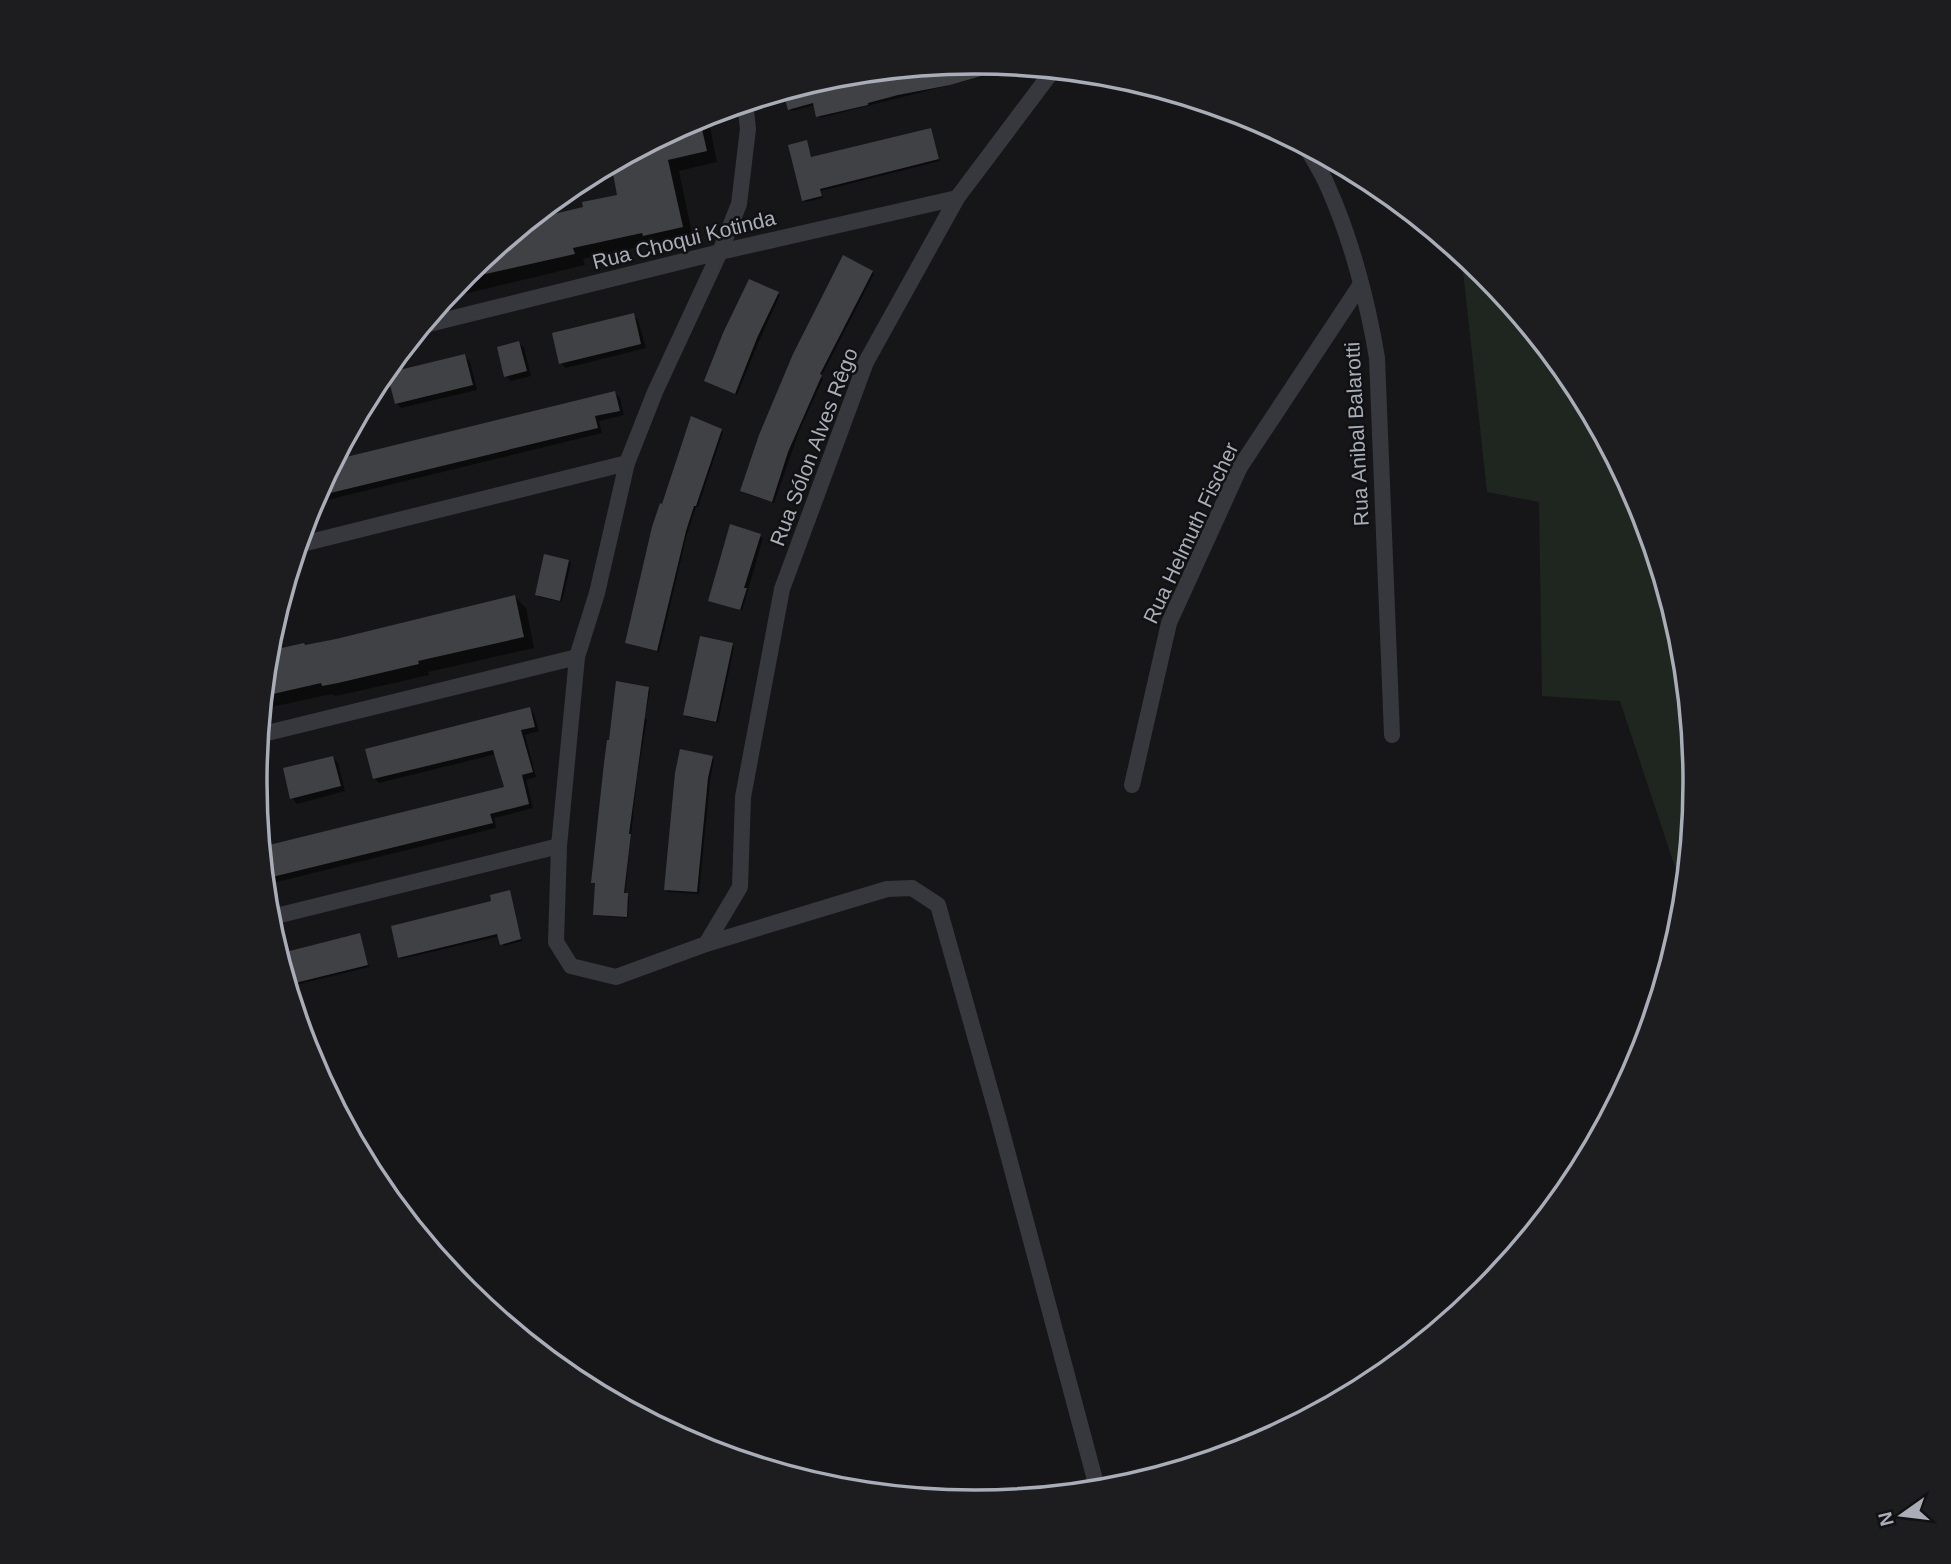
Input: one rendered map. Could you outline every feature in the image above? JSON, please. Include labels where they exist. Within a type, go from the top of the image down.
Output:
[{"type":"street","name":"Rua Sólon Alves Rêgo","points":[[706,943],[740,887],[743,797],[782,589],[866,362],[957,198],[1047,78]]},
{"type":"street","points":[[746,112],[748,129],[739,204],[720,252],[655,392],[627,463],[597,593],[577,657],[559,846],[556,942],[571,966],[615,977],[706,943],[887,889],[912,888],[938,905],[1003,1134],[1095,1480]]},
{"type":"street","name":"Rua Anibal Balarotti","points":[[1312,159],[1328,186],[1361,284],[1377,358],[1392,734]]},
{"type":"street","name":"Rua Choqui Kotinda","points":[[436,323],[720,252],[957,198]]},
{"type":"street","name":"Rua Helmuth Fischer","points":[[1132,785],[1169,623],[1240,467],[1361,284]]},
{"type":"street","points":[[309,542],[627,463]]},
{"type":"street","points":[[269,732],[577,657]]},
{"type":"street","points":[[280,915],[559,846]]},
{"type":"shaded area","points":[[1463,268],[1508,315],[1565,388],[1611,469],[1646,554],[1660,599],[1678,690],[1684,782],[1678,875],[1620,701],[1542,696],[1539,502],[1487,492]]},
{"type":"building","points":[[988,74],[816,117],[813,103],[788,110],[785,100],[837,87],[929,75]]},
{"type":"building","points":[[702,128],[707,151],[668,160],[683,227],[573,248],[575,254],[481,275],[508,249],[552,215],[583,207],[582,202],[617,195],[613,173]]},
{"type":"building","points":[[931,128],[939,159],[820,189],[822,196],[802,201],[788,145],[807,140],[811,157]]},
{"type":"building","points":[[843,255],[873,271],[820,374],[822,375],[788,452],[772,502],[740,491],[759,435],[793,354]]},
{"type":"building","points":[[749,279],[779,292],[735,394],[704,381]]},
{"type":"building","points":[[634,313],[641,344],[559,364],[552,333]]},
{"type":"building","points":[[519,341],[527,371],[504,377],[497,347]]},
{"type":"building","points":[[465,354],[473,385],[395,404],[390,383],[399,370]]},
{"type":"building","points":[[615,391],[620,411],[595,416],[598,428],[329,493],[346,457]]},
{"type":"building","points":[[691,416],[722,429],[686,531],[657,651],[625,643],[652,527]]},
{"type":"building","points":[[730,524],[761,534],[740,610],[708,601]]},
{"type":"building","points":[[544,554],[569,560],[560,601],[535,595]]},
{"type":"building","points":[[515,595],[524,637],[418,661],[419,664],[338,683],[322,686],[321,683],[273,694],[280,648],[336,639]]},
{"type":"building","points":[[700,636],[733,643],[716,722],[683,715]]},
{"type":"building","points":[[616,681],[649,687],[629,834],[624,893],[628,893],[627,917],[593,915],[595,883],[591,883]]},
{"type":"building","points":[[530,707],[535,727],[521,730],[533,772],[522,775],[529,804],[490,814],[493,823],[273,877],[270,845],[504,787],[493,750],[373,779],[365,749]]},
{"type":"building","points":[[680,749],[713,756],[708,778],[697,892],[664,890],[675,773]]},
{"type":"building","points":[[333,756],[341,786],[290,799],[283,768]]},
{"type":"building","points":[[510,890],[521,939],[500,945],[497,934],[398,958],[391,926],[491,901],[490,895]]},
{"type":"building","points":[[360,933],[368,965],[296,983],[288,951]]}]
